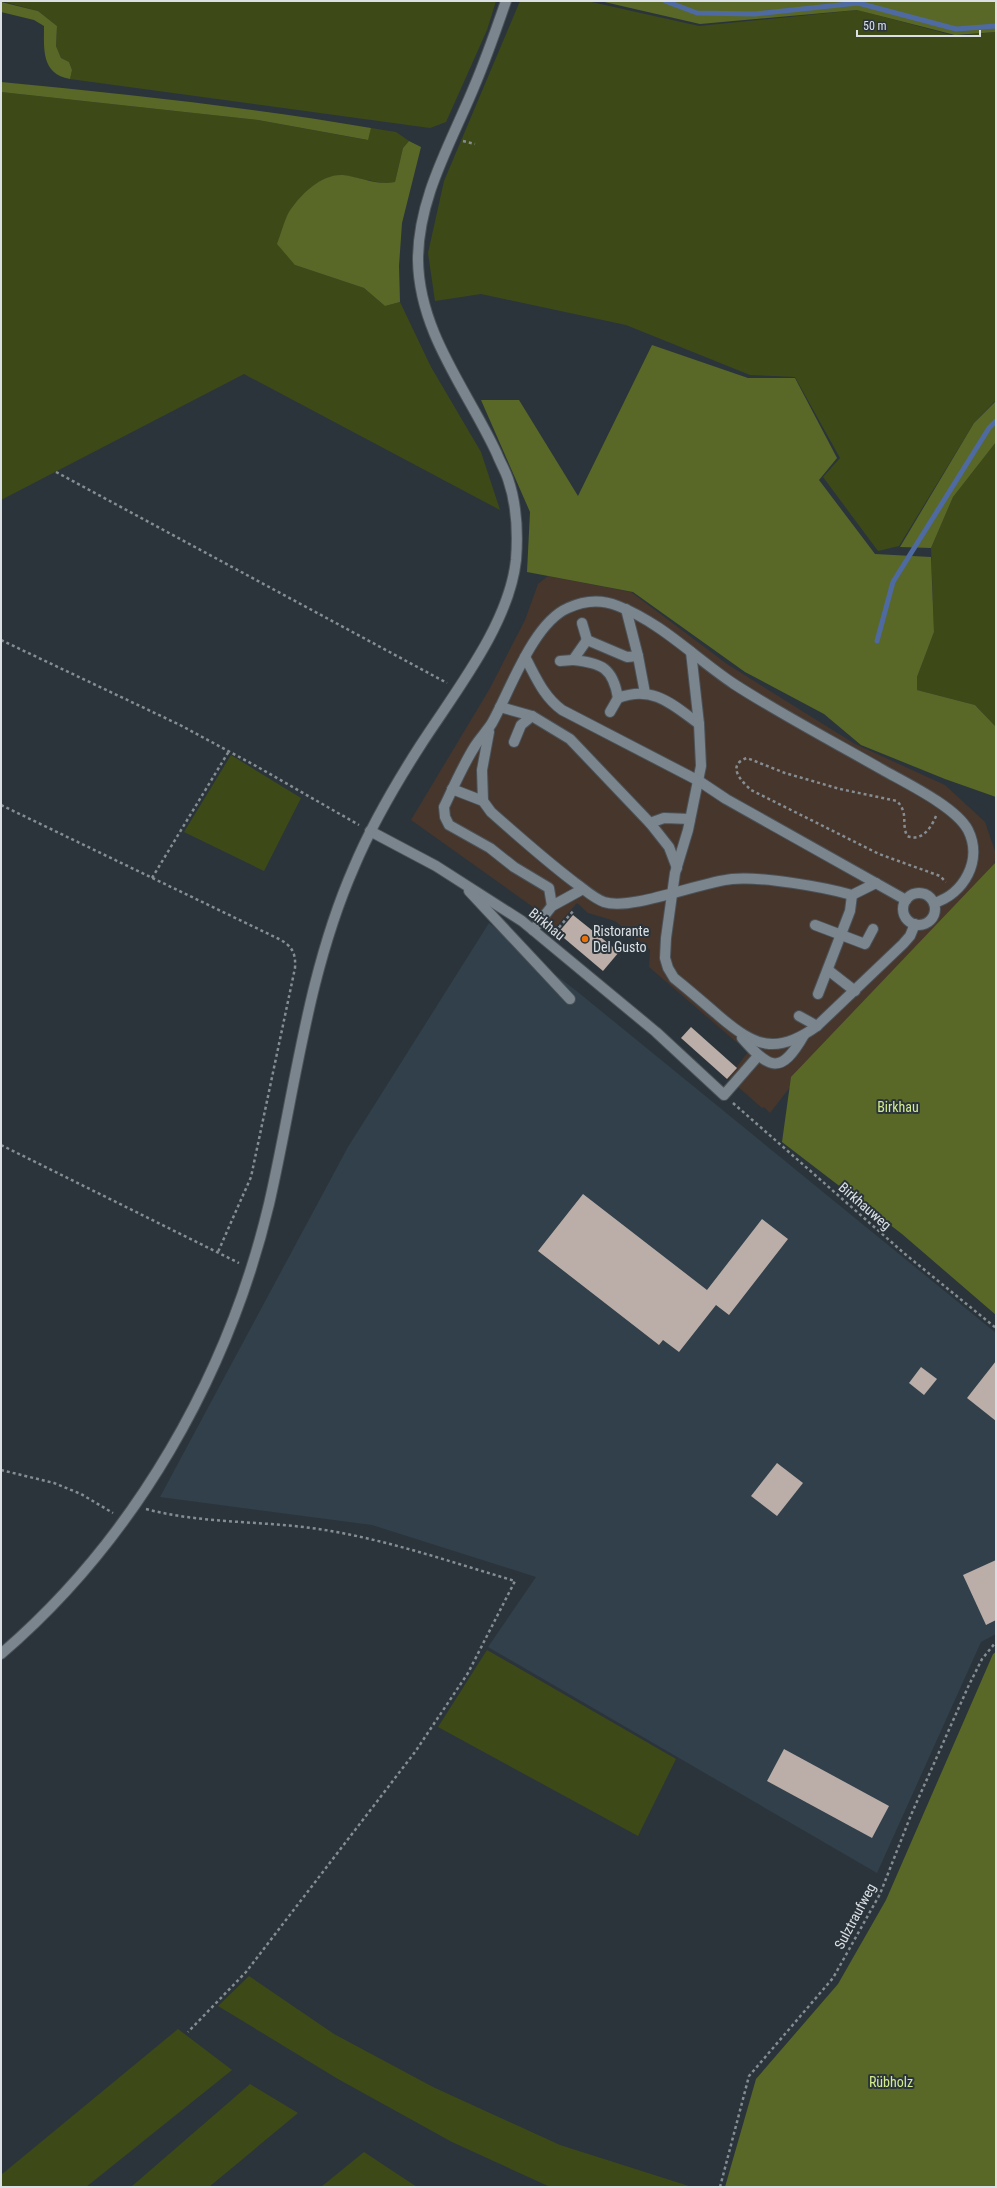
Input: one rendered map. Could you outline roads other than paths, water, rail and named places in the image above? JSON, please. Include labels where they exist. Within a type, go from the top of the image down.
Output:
[{"type":"street","points":[[1,1654],[53,1605],[94,1558],[134,1506],[166,1458],[211,1372],[251,1269],[268,1206],[322,956],[337,905],[370,831],[392,790],[482,652],[503,607],[516,565],[517,525],[508,479],[488,434],[445,358],[432,326],[420,282],[418,258],[421,229],[429,192],[474,87],[506,1]]},
{"type":"street","points":[[876,883],[852,895],[836,890],[769,881],[733,879],[673,893],[636,896],[617,904],[605,902],[583,889],[552,865],[490,812],[483,801],[482,770],[486,742],[491,725],[525,657],[547,624],[567,608],[599,600],[626,609],[656,625],[734,683],[941,804],[959,819],[968,829],[972,844],[970,869],[963,883],[944,900],[934,903]]},
{"type":"street","points":[[626,609],[638,656],[645,693]]},
{"type":"street","points":[[582,623],[587,640]]},
{"type":"street","points":[[587,640],[627,657],[638,656]]},
{"type":"street","points":[[573,660],[587,640]]},
{"type":"street","points":[[691,652],[699,724],[701,766],[699,781],[677,868],[666,938],[665,958],[668,968],[674,978],[739,1033],[758,1056],[766,1062],[780,1063],[793,1054],[804,1035]]},
{"type":"street","points":[[525,657],[542,692],[550,701],[562,710],[699,781],[726,799],[906,900]]},
{"type":"street","points":[[560,661],[573,660],[590,662],[606,668],[616,685],[618,698],[610,712]]},
{"type":"street","points":[[618,698],[632,693],[645,693],[670,703],[699,724]]},
{"type":"street","points":[[500,707],[532,716],[570,739],[650,823],[669,847],[677,868]]},
{"type":"street","points":[[514,742],[521,725],[532,716]]},
{"type":"street","points":[[491,725],[475,746],[452,789],[444,807],[445,817],[449,825],[490,848],[514,867],[549,888],[552,895],[552,906]]},
{"type":"street","points":[[452,789],[483,801]]},
{"type":"street","points":[[650,823],[664,818],[690,819]]},
{"type":"street","name":"Birkhau","points":[[370,831],[458,880],[533,930],[656,1032],[724,1095],[758,1056]]},
{"type":"street","points":[[458,880],[570,999]]},
{"type":"street","points":[[533,930],[552,906],[583,889]]},
{"type":"street","points":[[921,893],[931,898],[934,903],[934,914],[931,919],[920,924],[915,924],[905,917],[904,906],[906,900],[910,896],[921,893]]},
{"type":"street","points":[[818,994],[850,911],[852,895]]},
{"type":"street","points":[[739,1033],[763,1045],[776,1045],[804,1035],[817,1026],[903,944],[910,936],[915,924]]},
{"type":"street","points":[[815,925],[865,944],[872,929]]},
{"type":"street","points":[[828,970],[855,991]]},
{"type":"street","points":[[713,1011],[720,1003]]},
{"type":"street","points":[[799,1016],[817,1026]]},
{"type":"waterway","points":[[665,1],[697,13],[755,14],[858,3],[956,29],[996,26]]},
{"type":"waterway","points":[[877,641],[893,582],[989,428],[996,421]]},
{"type":"place","name":"Ristorante Del Gusto","points":[[585,939]]},
{"type":"park label","name":"Rübholz","points":[[891,2082]]}]
